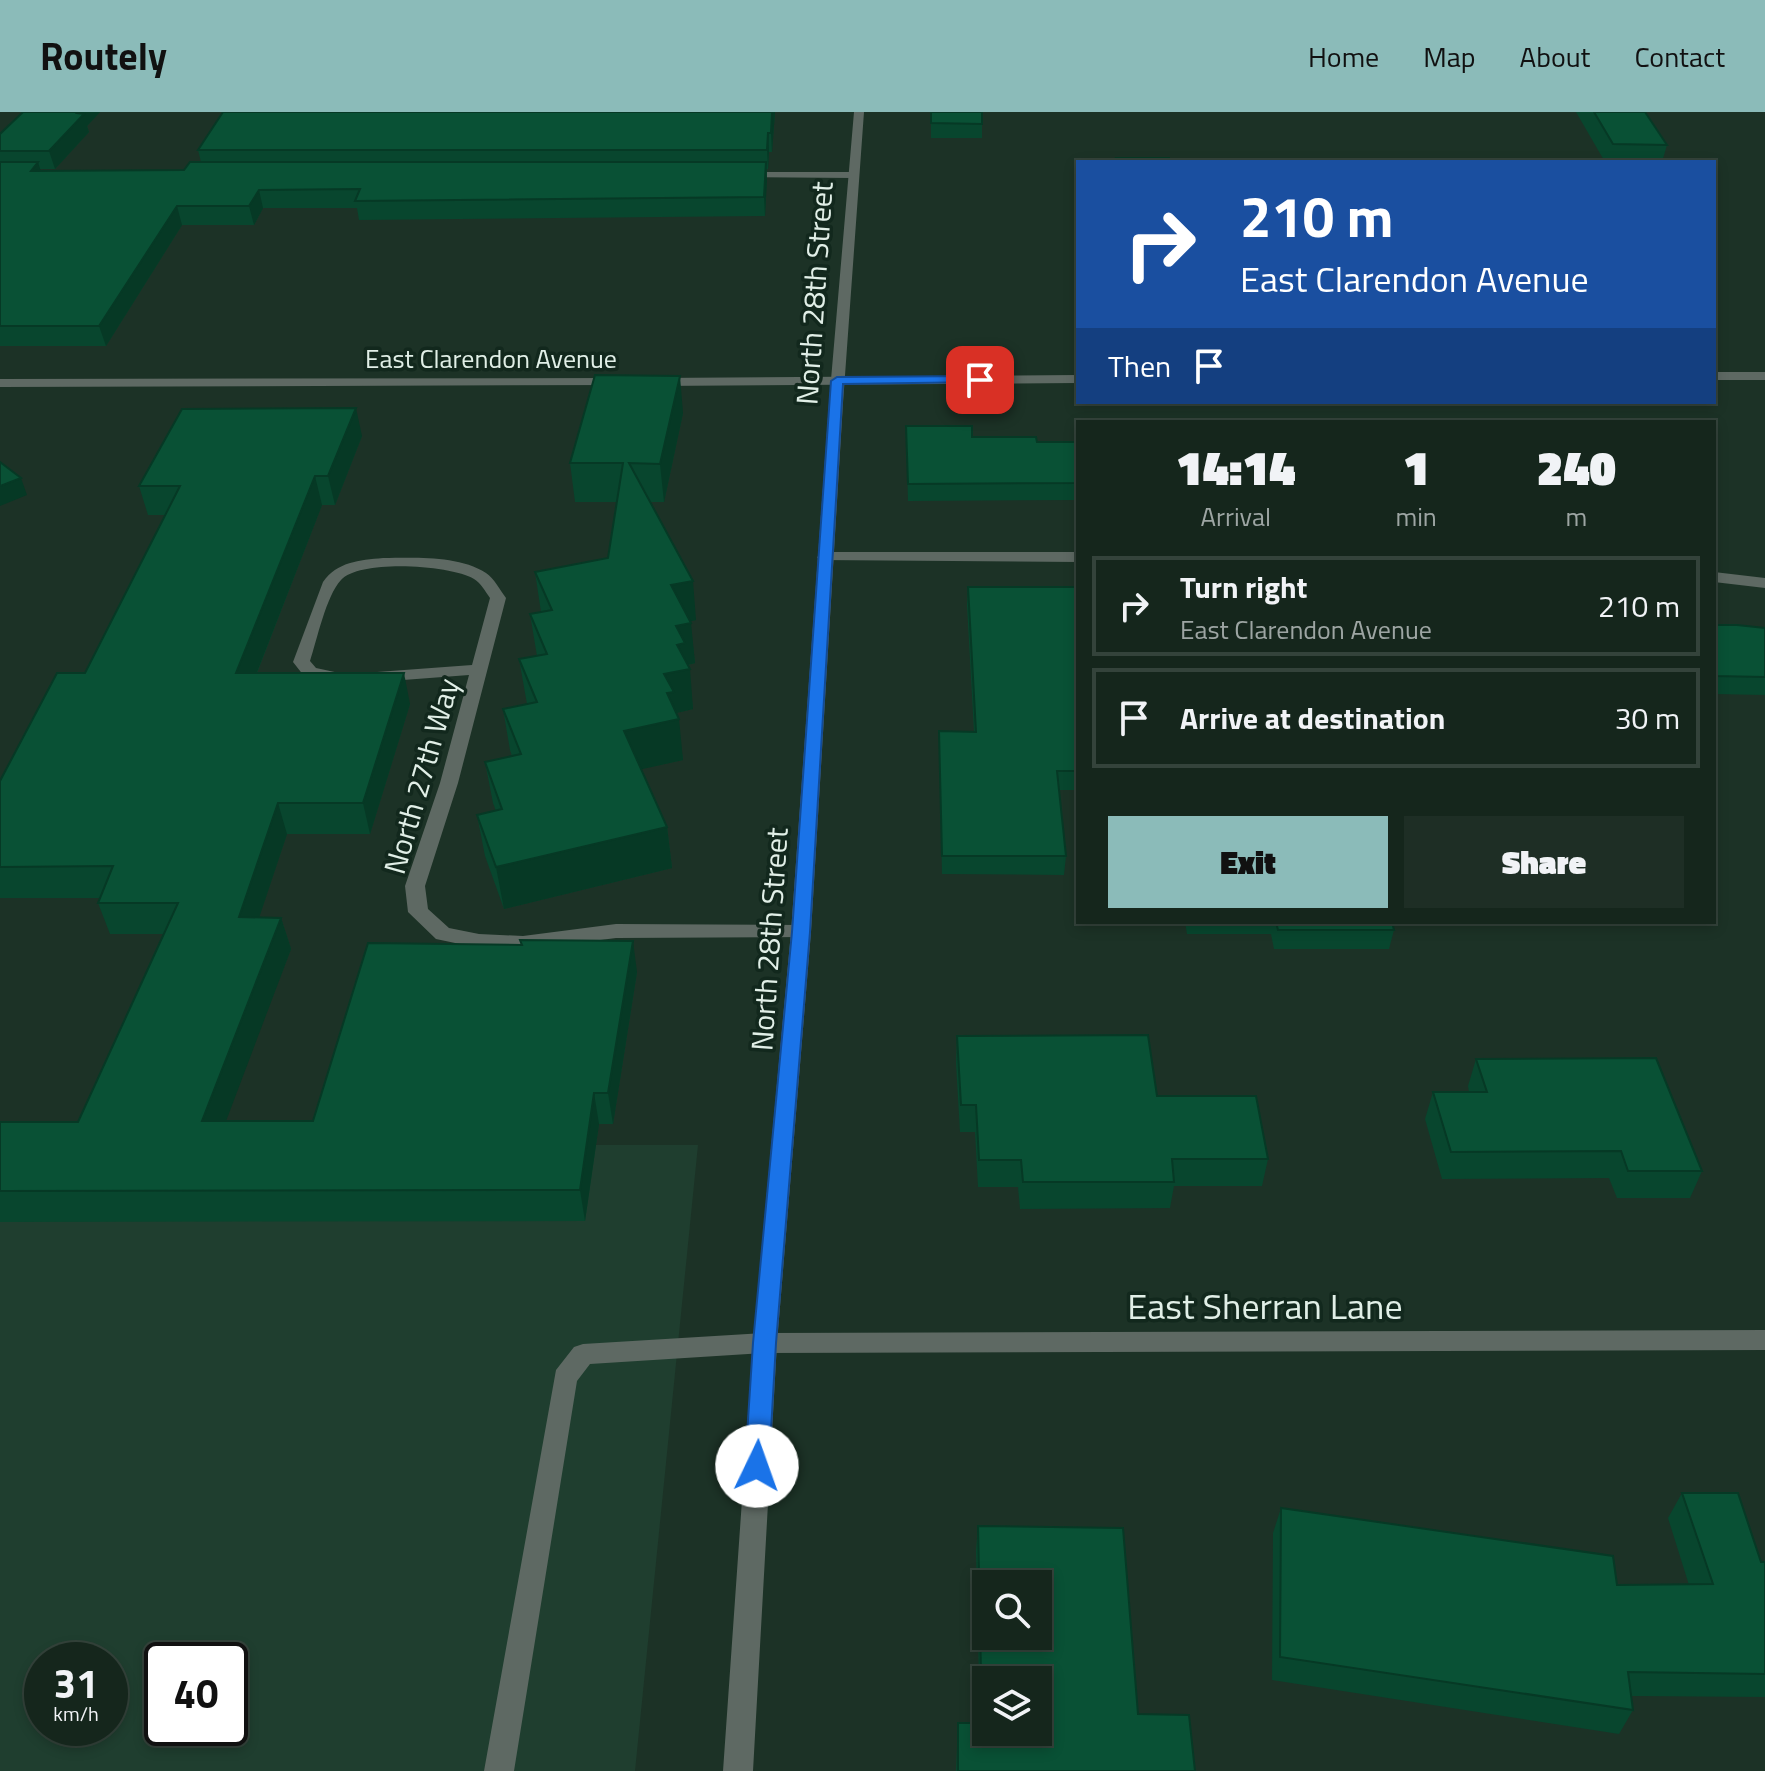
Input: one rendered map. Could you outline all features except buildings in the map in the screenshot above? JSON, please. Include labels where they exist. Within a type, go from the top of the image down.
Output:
[{"type":"street","name":"North 28th Street","points":[[738,1771],[765,1343],[801,932],[837,381],[859,112]]},
{"type":"street","points":[[723,175],[853,175]]},
{"type":"street","points":[[1716,376],[1765,376]]},
{"type":"street","name":"East Clarendon Avenue","points":[[644,382],[1076,379]]},
{"type":"street","name":"East Clarendon Avenue","points":[[0,383],[628,382]]},
{"type":"street","points":[[825,557],[1076,557]]},
{"type":"street","name":"North 27th Way","points":[[481,669],[357,678],[325,677],[310,672],[301,662],[334,577],[350,567],[387,563],[453,565],[481,576],[498,598],[481,669],[415,886],[418,912],[443,934],[479,941],[523,943],[616,931],[801,932]]},
{"type":"street","points":[[1716,577],[1765,583]]},
{"type":"street","name":"East Sherran Lane","points":[[499,1771],[565,1378],[583,1354],[765,1343],[1765,1340]]},
{"type":"shaded area","points":[[0,1145],[698,1145],[635,1771],[0,1771]]},
{"type":"route","points":[[757,1466],[801,932],[837,381],[980,380]]}]
